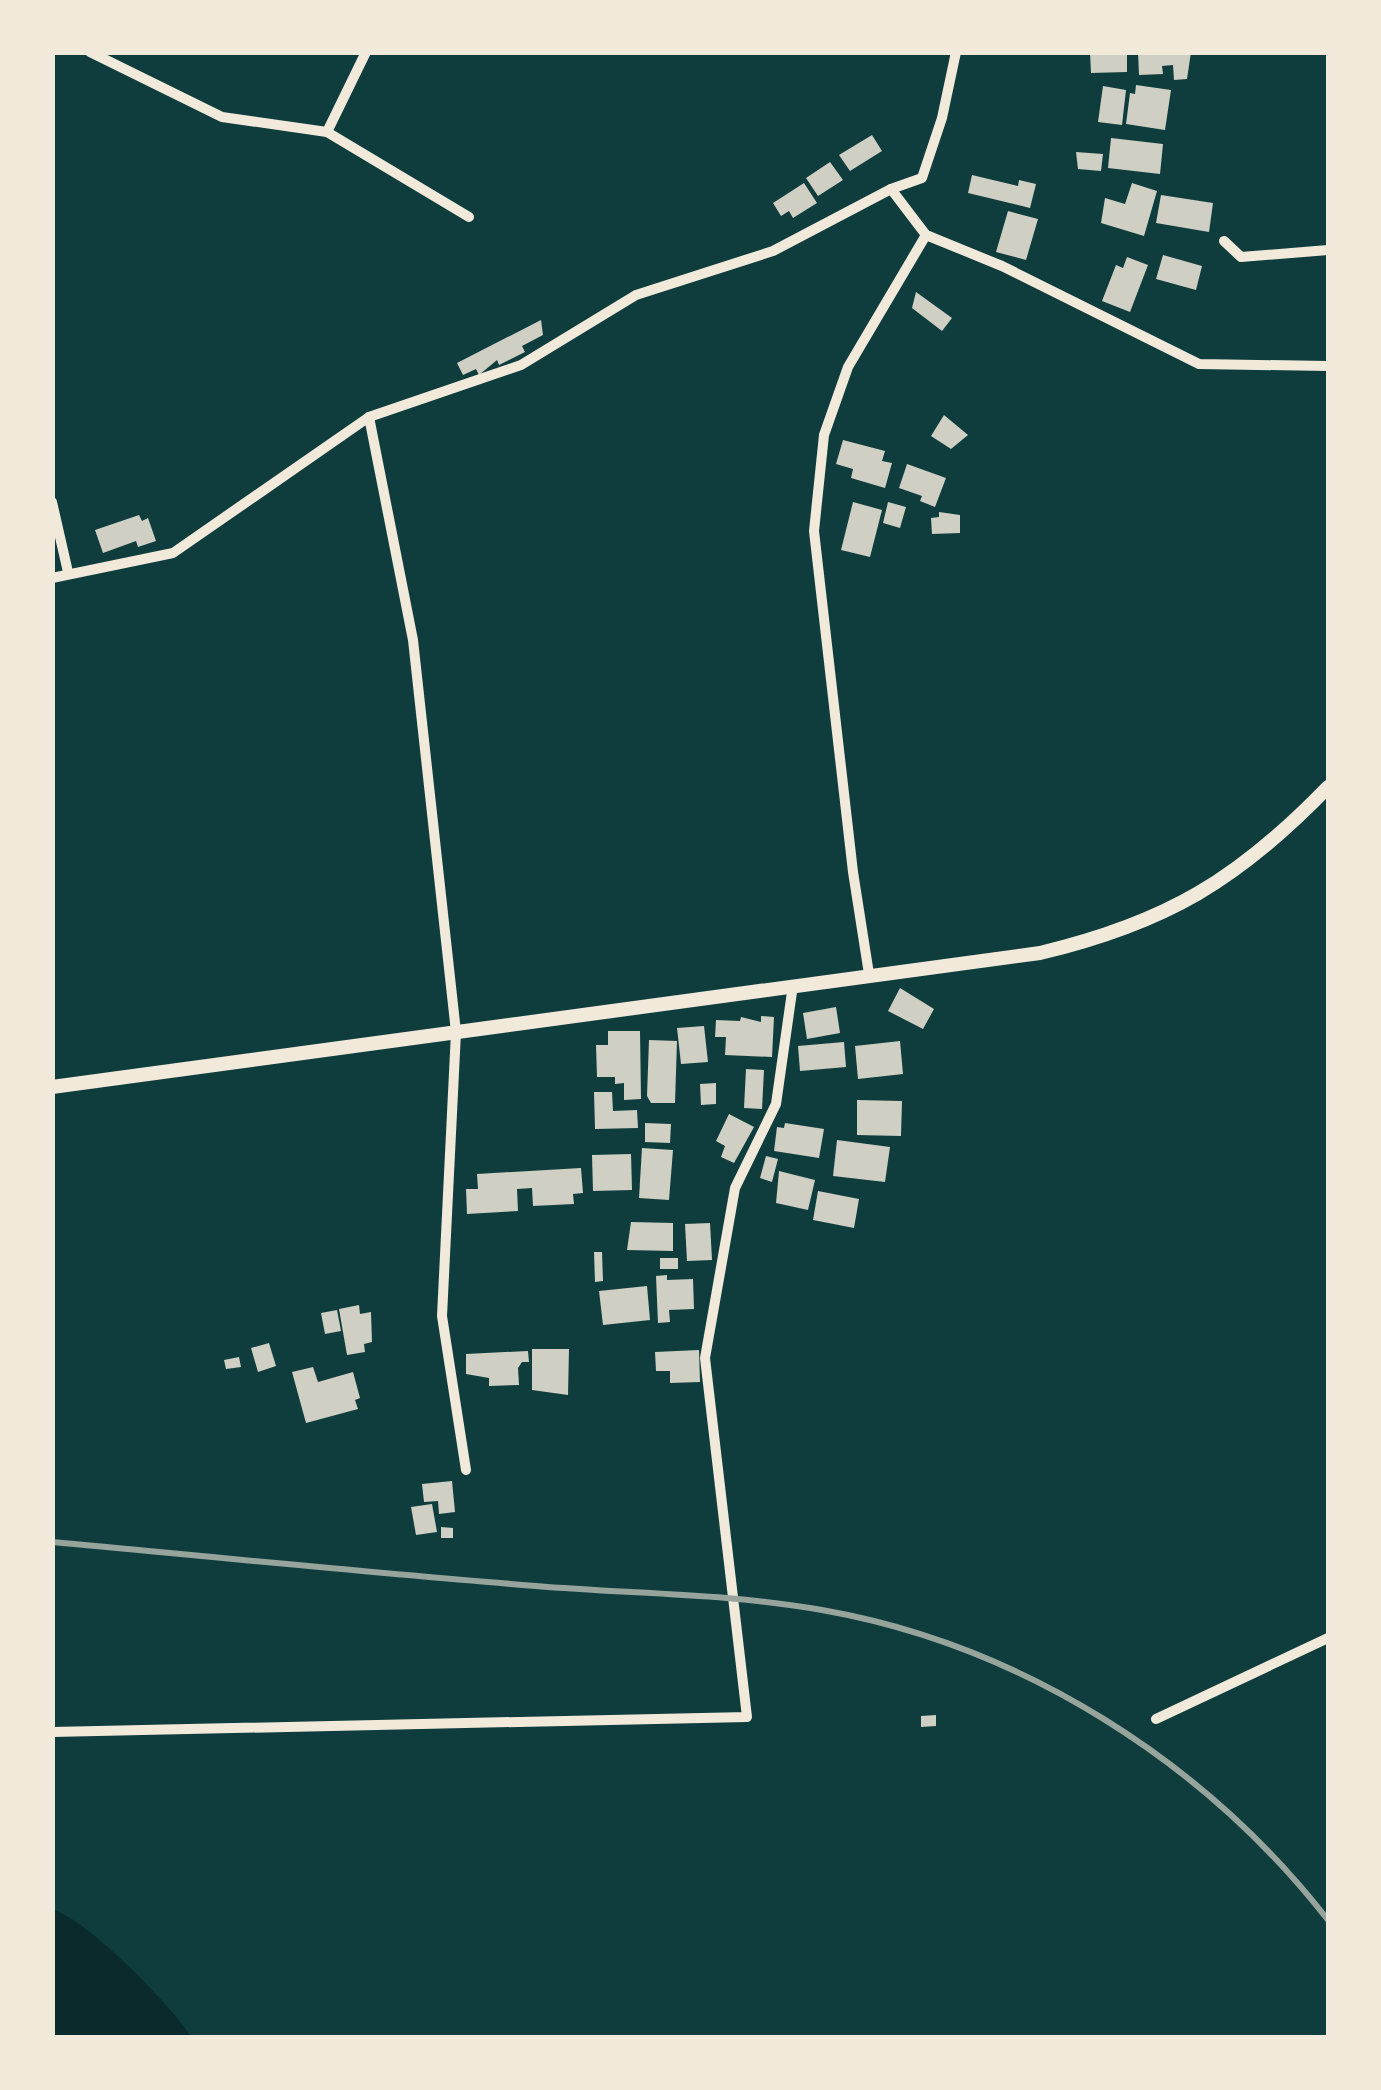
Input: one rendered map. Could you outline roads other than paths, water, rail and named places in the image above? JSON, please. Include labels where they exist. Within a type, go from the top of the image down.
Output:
[{"type":"street","points":[[90,52],[222,118],[327,132],[469,216]]},
{"type":"street","points":[[327,132],[366,52]]},
{"type":"street","points":[[52,578],[173,553],[369,417],[521,365],[636,295],[773,251],[891,189],[922,178],[942,118],[956,52]]},
{"type":"street","points":[[891,189],[926,235],[1002,266],[1199,364],[1328,366]]},
{"type":"street","points":[[869,974],[853,872],[814,531],[824,434],[848,367],[926,235]]},
{"type":"street","points":[[1224,241],[1242,257],[1328,250]]},
{"type":"street","points":[[369,417],[413,640],[456,1032],[442,1316],[466,1470]]},
{"type":"street","points":[[52,502],[68,572]]},
{"type":"street","points":[[52,1087],[1040,953],[1139,924],[1234,873],[1284,832],[1328,786]]},
{"type":"street","points":[[52,1732],[747,1717],[705,1358],[735,1188],[776,1104],[793,985]]},
{"type":"street","points":[[1156,1719],[1328,1638]]},
{"type":"water","points":[[52,1910],[66,1915],[105,1945],[148,1986],[191,2037],[53,2037]]},
{"type":"railway","points":[[52,1542],[475,1581],[751,1600],[822,1610],[896,1627],[968,1651],[1037,1682],[1104,1719],[1225,1810],[1279,1863],[1328,1920]]}]
